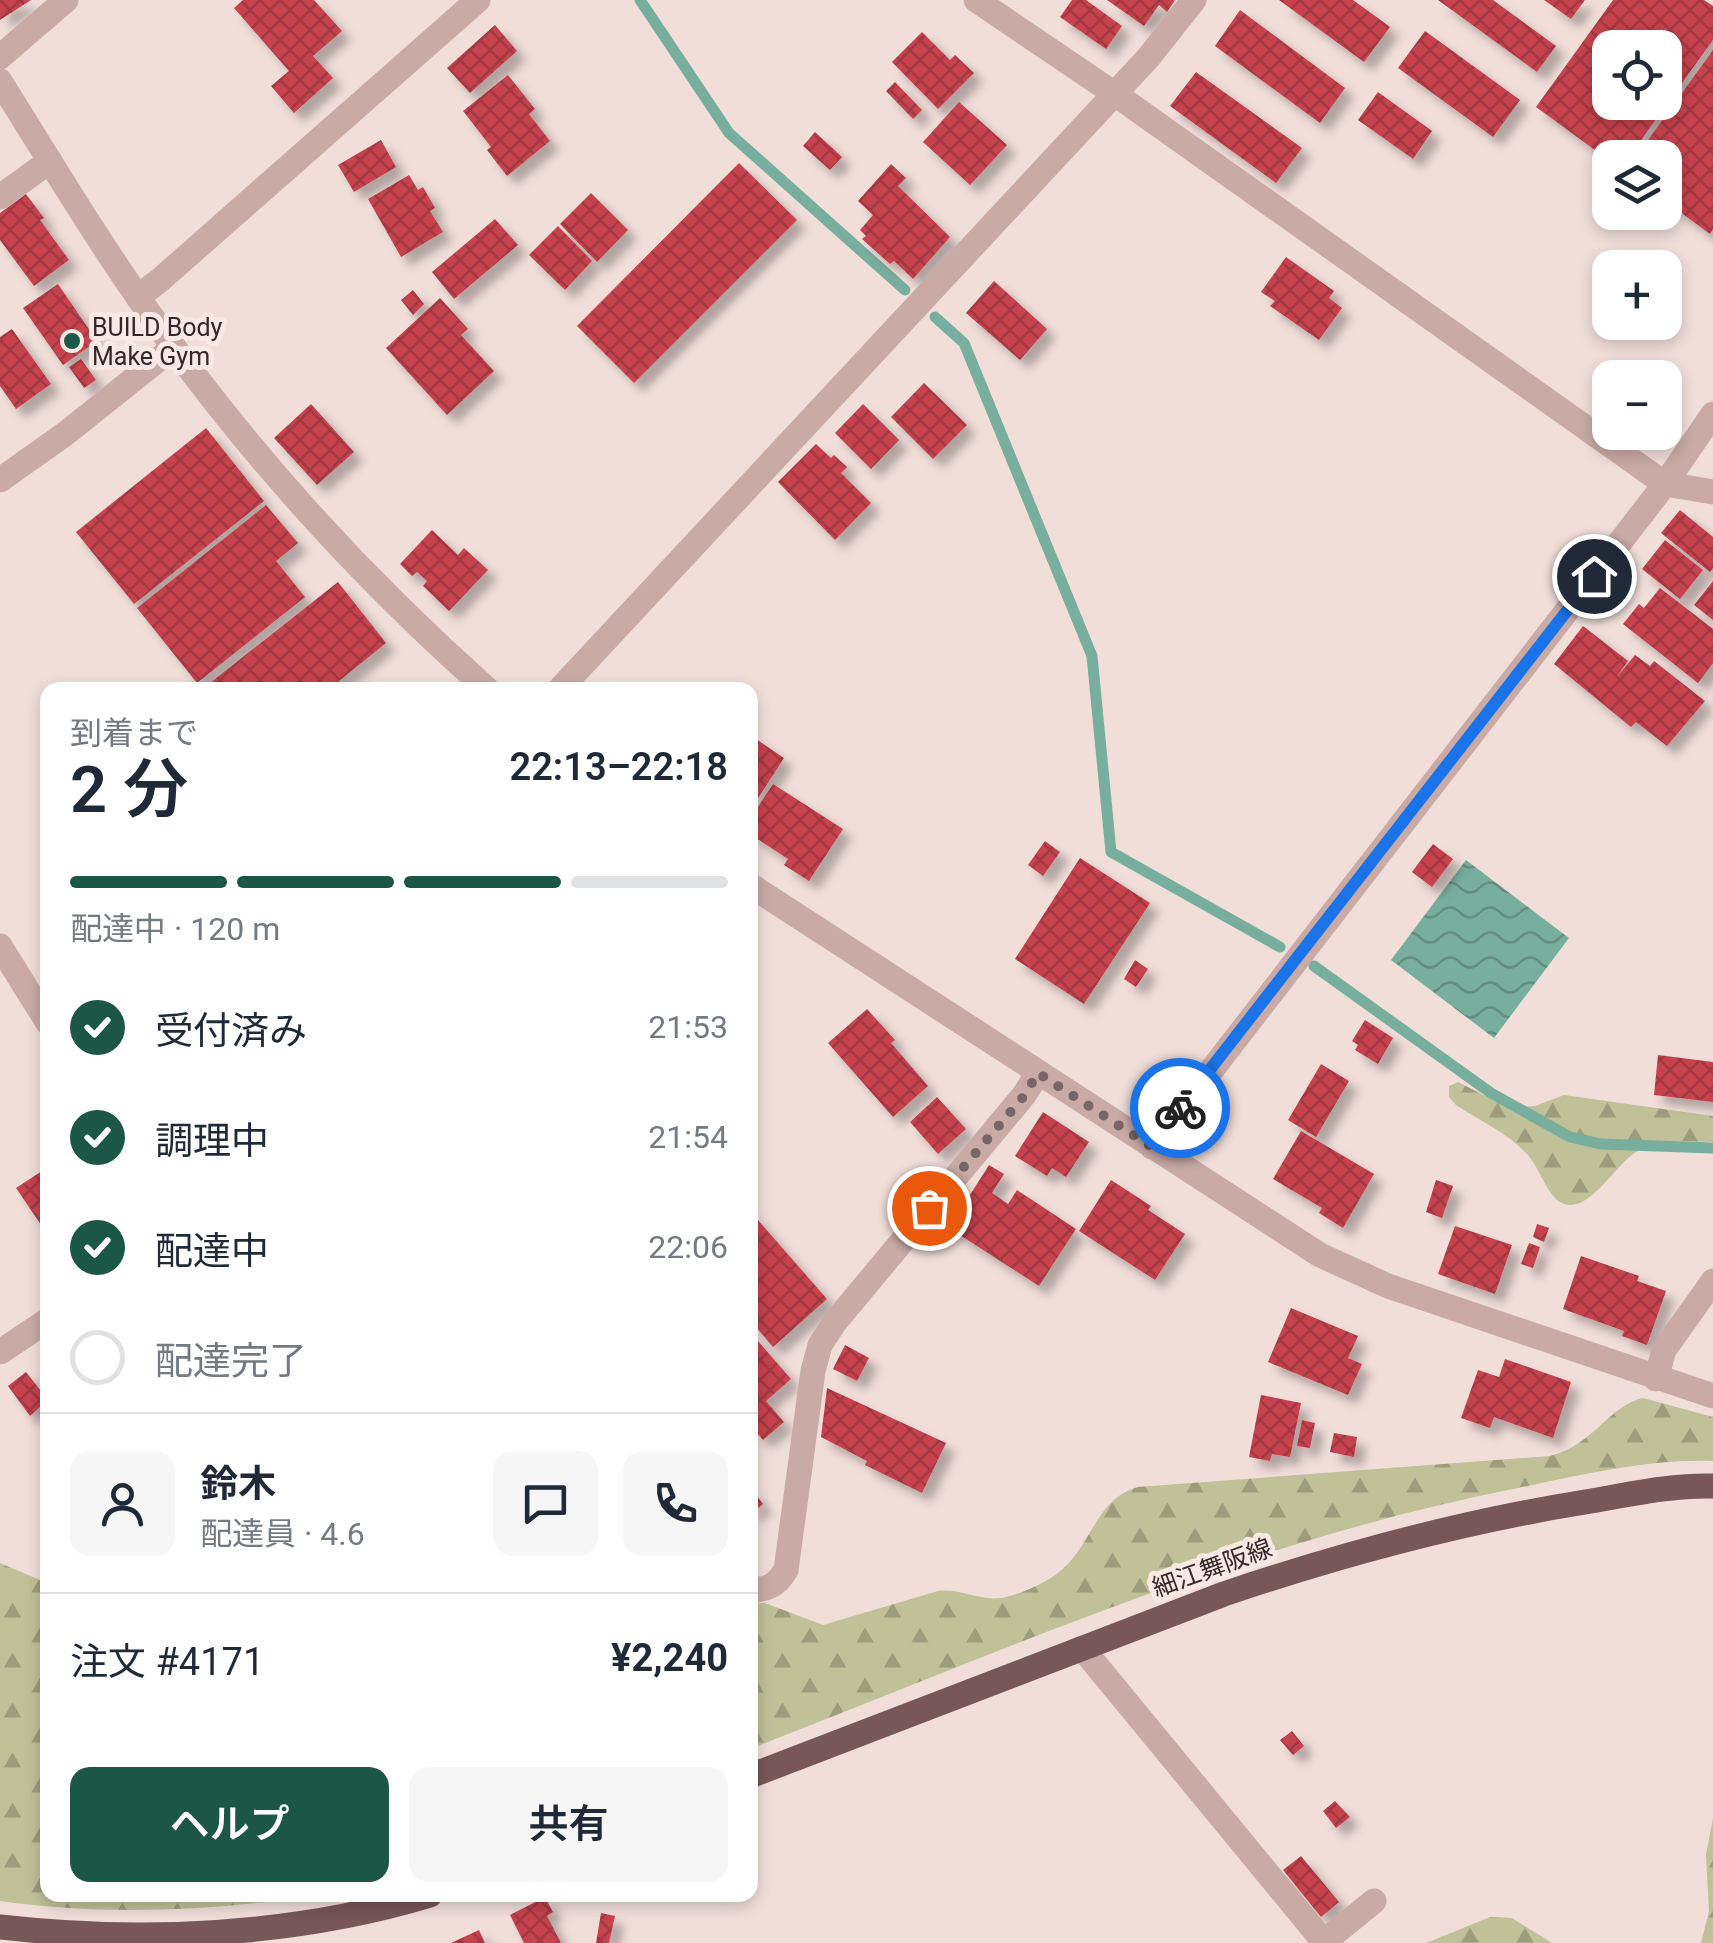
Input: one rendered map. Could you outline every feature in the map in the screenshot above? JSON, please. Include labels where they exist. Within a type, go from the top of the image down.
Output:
[{"type":"main road","name":"細江舞阪線","points":[[758,1773],[1272,1577],[1422,1534],[1656,1490],[1713,1486]]},
{"type":"main road","points":[[0,1927],[102,1936],[180,1935],[334,1918],[401,1902]]},
{"type":"street","points":[[0,57],[66,0]]},
{"type":"street","points":[[138,296],[478,0]]},
{"type":"street","points":[[976,0],[1115,94],[1664,484],[1713,492]]},
{"type":"street","points":[[566,682],[1115,94],[1194,0]]},
{"type":"street","points":[[0,81],[138,296],[238,431],[320,526],[479,682]]},
{"type":"street","points":[[0,197],[50,161]]},
{"type":"street","points":[[0,480],[174,347]]},
{"type":"street","points":[[1152,1147],[1664,484],[1713,414]]},
{"type":"street","points":[[758,891],[1288,1236],[1354,1272],[1656,1380],[1713,1396]]},
{"type":"street","points":[[0,946],[40,1010]]},
{"type":"street","points":[[758,1590],[778,1584],[786,1570],[813,1370],[820,1345],[834,1322],[1024,1096],[1038,1073]]},
{"type":"street","points":[[1656,1380],[1664,1350],[1713,1281]]},
{"type":"street","points":[[0,1352],[40,1325]]},
{"type":"street","points":[[1082,1648],[1324,1942],[1374,1900]]},
{"type":"green space","points":[[1458,1082],[1509,1108],[1535,1106],[1564,1095],[1713,1116],[1713,1142],[1674,1142],[1645,1148],[1627,1159],[1588,1198],[1568,1205],[1552,1195],[1520,1147],[1456,1105],[1449,1097],[1449,1086]]},
{"type":"green space","points":[[1643,1398],[1713,1417],[1713,1461],[1639,1465],[1590,1473],[1419,1510],[1321,1537],[1128,1601],[758,1746],[758,1603],[823,1625],[938,1591],[1006,1597],[1039,1585],[1061,1570],[1105,1509],[1125,1492],[1138,1487],[1550,1456],[1578,1443],[1631,1402]]},
{"type":"green space","points":[[0,1563],[40,1580],[40,1902],[262,1902],[119,1910],[0,1901]]},
{"type":"green space","points":[[1713,1818],[1713,1943],[1701,1943],[1709,1911],[1706,1855]]},
{"type":"green space","points":[[1490,1917],[1512,1918],[1552,1943],[1426,1943]]},
{"type":"water","points":[[1466,860],[1569,938],[1494,1038],[1391,960]]},
{"type":"building","points":[[0,0],[31,0],[0,20]]},
{"type":"building","points":[[243,0],[314,0],[342,31],[313,56],[333,78],[294,113],[271,86],[289,71],[234,8]]},
{"type":"building","points":[[1072,0],[1086,0],[1122,26],[1106,49],[1060,17]]},
{"type":"building","points":[[1107,0],[1175,0],[1167,12],[1159,5],[1144,26]]},
{"type":"building","points":[[1279,0],[1353,0],[1390,27],[1364,62]]},
{"type":"building","points":[[1438,0],[1493,0],[1556,46],[1537,72]]},
{"type":"building","points":[[1544,0],[1585,0],[1571,19]]},
{"type":"building","points":[[1613,0],[1704,0],[1713,6],[1713,40],[1682,83],[1682,30],[1592,30],[1592,120],[1655,120],[1641,140],[1592,140],[1592,148],[1536,107]]},
{"type":"building","points":[[1240,10],[1345,88],[1320,123],[1215,46]]},
{"type":"building","points":[[495,25],[517,51],[470,93],[447,68]]},
{"type":"building","points":[[1425,31],[1520,100],[1493,137],[1398,68]]},
{"type":"building","points":[[922,32],[950,60],[955,55],[974,73],[938,109],[892,62]]},
{"type":"building","points":[[1713,50],[1710,234],[1682,213],[1682,140],[1648,140],[1662,120],[1682,120],[1682,93]]},
{"type":"building","points":[[1196,72],[1302,148],[1276,183],[1170,106]]},
{"type":"building","points":[[508,75],[535,109],[529,114],[550,141],[507,176],[487,150],[491,147],[463,111]]},
{"type":"building","points":[[895,82],[922,110],[913,119],[886,91]]},
{"type":"building","points":[[1378,92],[1432,131],[1413,159],[1358,120]]},
{"type":"building","points":[[959,102],[1007,145],[970,185],[923,142]]},
{"type":"building","points":[[815,132],[842,157],[830,170],[803,146]]},
{"type":"building","points":[[381,140],[396,167],[354,192],[338,165]]},
{"type":"building","points":[[739,163],[797,220],[634,383],[577,326]]},
{"type":"building","points":[[891,164],[906,178],[898,186],[950,237],[913,279],[862,239],[866,236],[860,230],[873,215],[858,201]]},
{"type":"building","points":[[409,175],[418,190],[423,187],[435,208],[430,211],[443,232],[401,257],[368,199]]},
{"type":"building","points":[[591,193],[628,230],[597,262],[560,224]]},
{"type":"building","points":[[26,194],[69,260],[34,286],[0,240],[0,213]]},
{"type":"building","points":[[495,219],[518,245],[454,299],[432,272]]},
{"type":"building","points":[[558,226],[592,261],[565,290],[529,255]]},
{"type":"building","points":[[1286,257],[1334,291],[1329,298],[1342,308],[1319,340],[1270,306],[1275,301],[1261,292]]},
{"type":"building","points":[[994,281],[1047,329],[1020,360],[966,313]]},
{"type":"building","points":[[58,284],[97,341],[63,365],[23,308]]},
{"type":"building","points":[[413,290],[424,304],[413,315],[401,300]]},
{"type":"building","points":[[440,298],[468,329],[461,335],[494,371],[447,415],[386,348]]},
{"type":"building","points":[[12,329],[51,384],[16,409],[0,386],[0,337]]},
{"type":"building","points":[[81,359],[96,380],[84,388],[69,367]]},
{"type":"building","points":[[924,383],[967,425],[933,459],[891,417]]},
{"type":"building","points":[[311,404],[354,452],[317,485],[274,438]]},
{"type":"building","points":[[863,404],[899,440],[871,469],[835,433]]},
{"type":"building","points":[[206,428],[264,501],[134,604],[76,532]]},
{"type":"building","points":[[816,444],[847,467],[841,473],[871,503],[835,540],[778,482]]},
{"type":"building","points":[[266,505],[298,543],[276,561],[305,597],[198,682],[137,608]]},
{"type":"building","points":[[1680,510],[1713,537],[1710,572],[1661,533]]},
{"type":"building","points":[[432,530],[458,555],[464,548],[488,570],[449,611],[423,586],[427,581],[417,572],[412,576],[400,564]]},
{"type":"building","points":[[1665,540],[1703,570],[1680,599],[1642,569]]},
{"type":"building","points":[[1713,581],[1713,620],[1694,605]]},
{"type":"building","points":[[338,582],[386,643],[338,682],[211,682]]},
{"type":"building","points":[[1660,588],[1713,629],[1713,663],[1698,683],[1623,624],[1639,604],[1644,608]]},
{"type":"building","points":[[1583,626],[1628,661],[1616,678],[1635,655],[1650,666],[1654,661],[1705,701],[1667,746],[1636,722],[1631,727],[1554,664]]},
{"type":"building","points":[[758,740],[784,758],[758,798]]},
{"type":"building","points":[[773,784],[843,829],[809,881],[784,865],[788,859],[758,839],[758,807]]},
{"type":"building","points":[[1045,841],[1060,852],[1043,876],[1028,865]]},
{"type":"building","points":[[1433,844],[1453,859],[1432,887],[1412,872]]},
{"type":"building","points":[[1080,858],[1150,903],[1084,1004],[1015,959]]},
{"type":"building","points":[[1135,960],[1148,969],[1136,987],[1124,979]]},
{"type":"building","points":[[867,1009],[928,1086],[893,1117],[828,1043]]},
{"type":"building","points":[[1365,1020],[1393,1038],[1378,1064],[1355,1050],[1358,1045],[1352,1041]]},
{"type":"building","points":[[1658,1055],[1713,1062],[1713,1102],[1654,1095]]},
{"type":"building","points":[[1321,1064],[1349,1081],[1316,1137],[1288,1120]]},
{"type":"building","points":[[937,1097],[966,1129],[938,1154],[910,1122]]},
{"type":"building","points":[[1043,1112],[1089,1142],[1066,1177],[1052,1168],[1047,1176],[1015,1156]]},
{"type":"building","points":[[1301,1131],[1374,1174],[1343,1228],[1319,1213],[1322,1208],[1273,1179]]},
{"type":"building","points":[[989,1165],[1004,1174],[992,1193],[1008,1204],[1017,1190],[1076,1229],[1039,1286],[949,1228]]},
{"type":"building","points":[[40,1172],[40,1223],[16,1188]]},
{"type":"building","points":[[1111,1180],[1185,1234],[1155,1280],[1079,1231]]},
{"type":"building","points":[[1436,1180],[1453,1186],[1442,1218],[1426,1212]]},
{"type":"building","points":[[758,1220],[827,1299],[773,1347],[758,1329]]},
{"type":"building","points":[[1537,1224],[1549,1228],[1544,1242],[1533,1237]]},
{"type":"building","points":[[1455,1226],[1512,1245],[1495,1294],[1438,1274]]},
{"type":"building","points":[[1529,1243],[1540,1247],[1533,1268],[1521,1264]]},
{"type":"building","points":[[1581,1256],[1639,1276],[1637,1281],[1666,1291],[1647,1345],[1622,1336],[1624,1331],[1563,1309]]},
{"type":"building","points":[[1291,1308],[1358,1336],[1348,1358],[1362,1364],[1348,1395],[1268,1362]]},
{"type":"building","points":[[758,1341],[791,1379],[766,1401],[784,1422],[763,1440],[758,1434]]},
{"type":"building","points":[[845,1345],[869,1358],[857,1381],[833,1369]]},
{"type":"building","points":[[1505,1359],[1571,1382],[1553,1438],[1494,1417],[1490,1428],[1461,1418],[1478,1370],[1499,1377]]},
{"type":"building","points":[[26,1372],[40,1390],[40,1407],[30,1416],[8,1386]]},
{"type":"building","points":[[827,1388],[946,1443],[922,1493],[865,1465],[867,1461],[821,1437]]},
{"type":"building","points":[[1261,1395],[1301,1403],[1290,1457],[1272,1454],[1270,1461],[1249,1457]]},
{"type":"building","points":[[1302,1420],[1315,1423],[1310,1448],[1297,1446]]},
{"type":"building","points":[[1334,1433],[1357,1437],[1354,1457],[1330,1452]]},
{"type":"building","points":[[1292,1731],[1304,1746],[1293,1755],[1280,1740]]},
{"type":"building","points":[[1335,1801],[1350,1817],[1336,1828],[1323,1811]]},
{"type":"building","points":[[1301,1856],[1339,1902],[1321,1917],[1283,1870]]},
{"type":"building","points":[[535,1902],[548,1902],[553,1912],[547,1916],[561,1943],[524,1943],[510,1915]]},
{"type":"building","points":[[601,1913],[615,1916],[609,1943],[596,1943]]},
{"type":"building","points":[[479,1930],[485,1943],[451,1943]]},
{"type":"waterway","points":[[640,0],[729,133],[905,290]]},
{"type":"waterway","points":[[935,317],[964,343],[1092,656],[1111,852],[1280,947]]},
{"type":"waterway","points":[[1314,966],[1491,1093],[1570,1137],[1601,1144],[1713,1148]]},
{"type":"way so far","points":[[929,1208],[1024,1096],[1038,1073],[1152,1147],[1180,1108]]},
{"type":"place","name":"BUILD Body Make Gym","points":[[72,341]]},
{"type":"route","points":[[1180,1108],[1594,576]]}]
